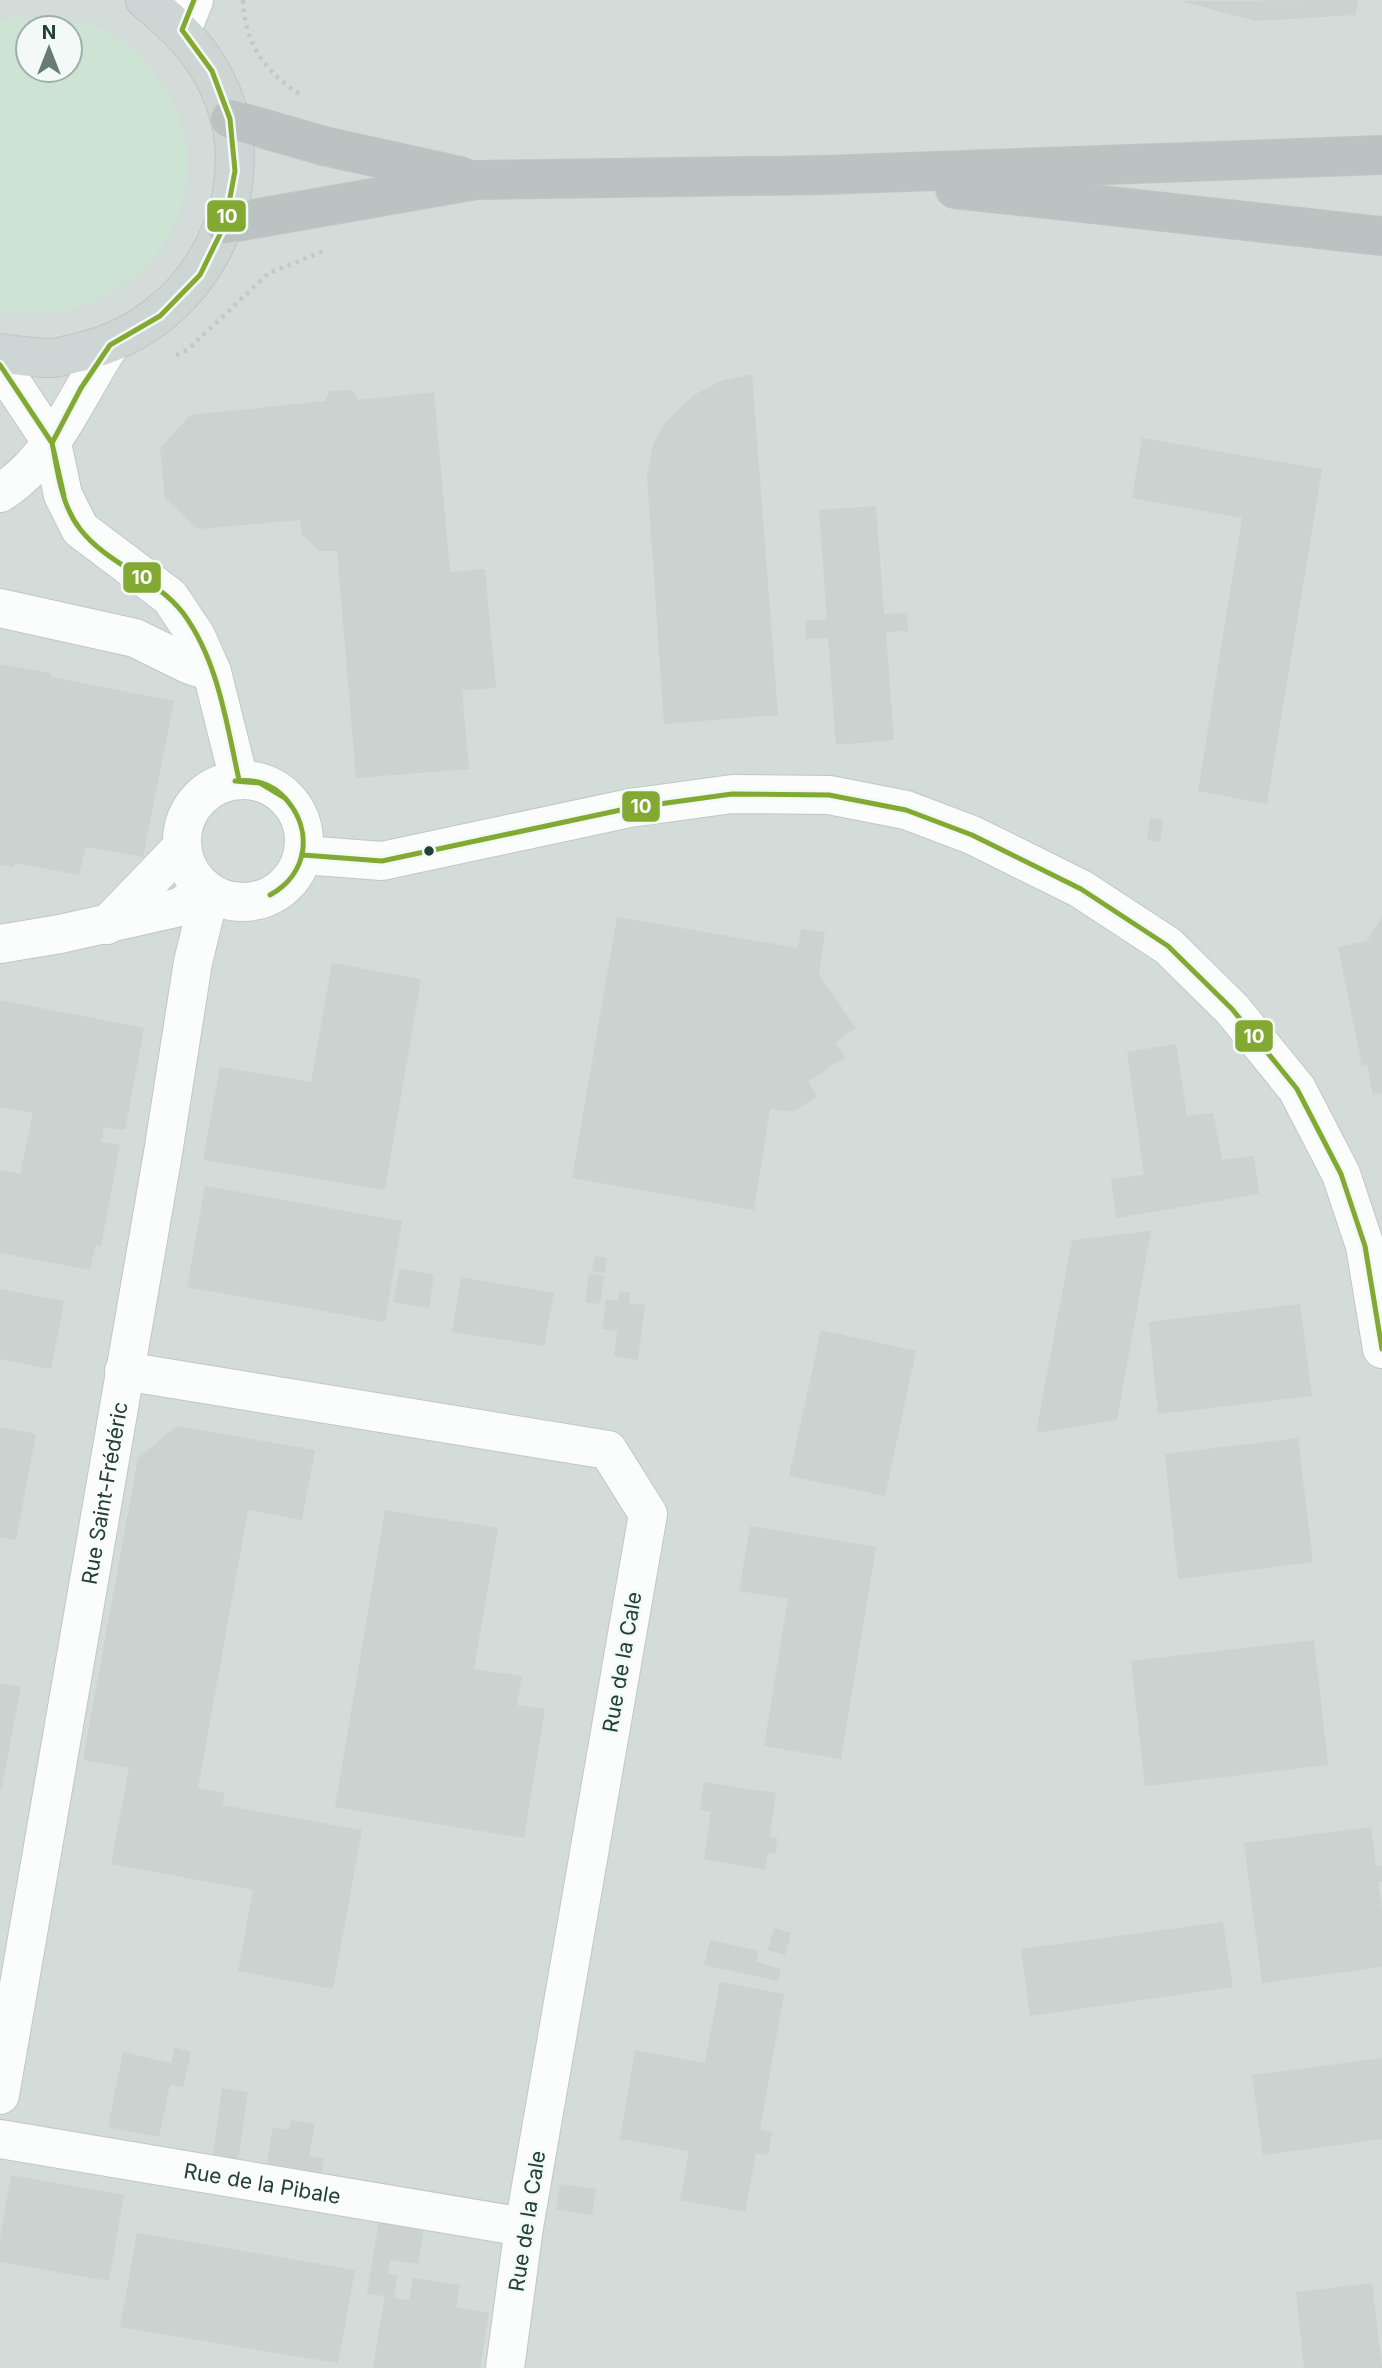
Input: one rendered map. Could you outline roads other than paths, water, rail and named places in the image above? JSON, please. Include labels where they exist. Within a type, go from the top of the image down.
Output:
[{"type":"highway","points":[[230,119],[324,146],[476,180]]},
{"type":"highway","points":[[1340,155],[1382,149]]},
{"type":"highway","points":[[225,224],[476,180],[824,175],[1382,155]]},
{"type":"highway","points":[[824,175],[1382,236]]},
{"type":"main road","points":[[0,353],[54,358],[110,345],[160,316],[200,275],[225,224],[235,171],[230,119],[188,15],[145,0]]},
{"type":"street","points":[[0,493],[11,486],[52,443],[81,388],[110,345]]},
{"type":"street","points":[[0,365],[52,443],[63,495],[80,529],[170,597],[196,636],[212,672],[239,780]]},
{"type":"street","points":[[0,608],[135,638],[190,665],[212,672]]},
{"type":"street","points":[[239,780],[258,781],[276,789],[290,801],[300,818],[304,836],[303,855],[294,876],[277,892],[256,901],[232,902],[207,891],[193,878],[181,848],[183,828],[196,802],[220,784],[239,780]]},
{"type":"street","points":[[303,855],[382,861],[630,808],[732,794],[829,795],[906,810],[972,835],[1081,889],[1168,946],[1232,1009],[1289,1079],[1341,1174],[1365,1246],[1382,1349]]},
{"type":"street","points":[[107,925],[181,848]]},
{"type":"street","points":[[0,944],[107,925],[180,907],[207,891]]},
{"type":"street","name":"Rue Saint-Frédéric","points":[[0,2095],[163,1153],[192,962],[207,891]]},
{"type":"street","name":"Rue de la Cale","points":[[124,1371],[608,1450],[648,1514],[524,2227],[505,2368]]},
{"type":"street","name":"Rue de la Pibale","points":[[0,2139],[524,2227]]}]
